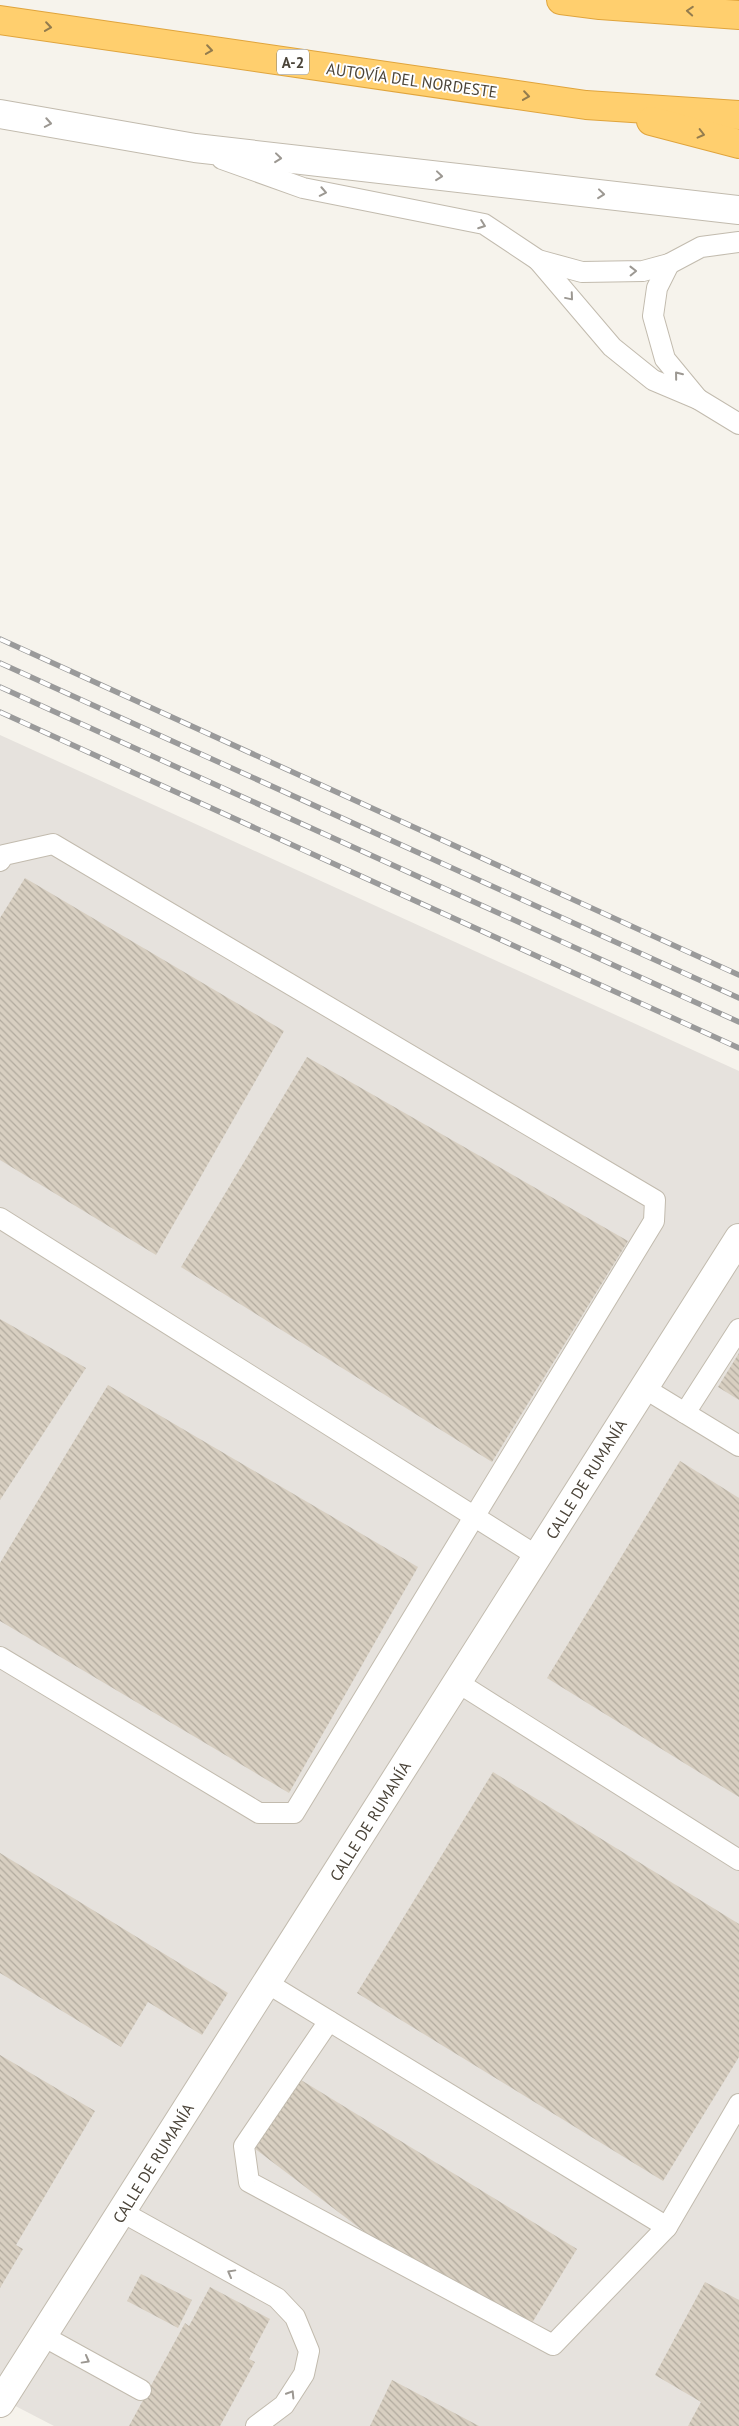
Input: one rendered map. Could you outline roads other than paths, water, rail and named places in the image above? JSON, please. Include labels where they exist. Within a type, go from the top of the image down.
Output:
[{"type":"highway","points":[[561,0],[600,5],[739,15]]},
{"type":"highway","name":"AUTOVÍA DEL NORDESTE","points":[[0,20],[586,105]]},
{"type":"highway","points":[[586,105],[739,144]]},
{"type":"highway","name":"A-2","points":[[586,105],[739,114]]},
{"type":"street","points":[[0,114],[195,148],[739,210]]},
{"type":"street","name":"CALLE DE RUMANÍA","points":[[0,2403],[739,1238]]},
{"type":"lane","points":[[195,148],[303,188],[484,224],[538,260],[612,347],[653,380],[698,399],[739,424]]},
{"type":"lane","points":[[538,260],[582,272],[643,271],[670,264],[701,247],[739,242]]},
{"type":"lane","points":[[670,264],[657,288],[653,316],[665,359],[698,399]]},
{"type":"lane","points":[[0,862],[4,855],[53,844],[654,1200],[654,1221],[294,1812],[259,1812],[0,1657]]},
{"type":"lane","points":[[0,1218],[537,1556]]},
{"type":"lane","points":[[685,1413],[739,1329]]},
{"type":"lane","points":[[644,1388],[739,1446]]},
{"type":"lane","points":[[457,1682],[739,1860]]},
{"type":"lane","points":[[267,1983],[667,2227]]},
{"type":"lane","points":[[329,2021],[244,2146],[249,2182],[553,2345],[667,2227],[739,2104]]},
{"type":"lane","points":[[122,2212],[277,2298],[295,2317],[309,2351],[304,2374],[284,2405],[256,2426]]},
{"type":"lane","points":[[43,2336],[141,2390]]},
{"type":"railway","points":[[0,639],[739,975]]},
{"type":"railway","points":[[0,663],[739,998]]},
{"type":"railway","points":[[0,687],[739,1022]]},
{"type":"railway","points":[[0,712],[739,1048]]}]
